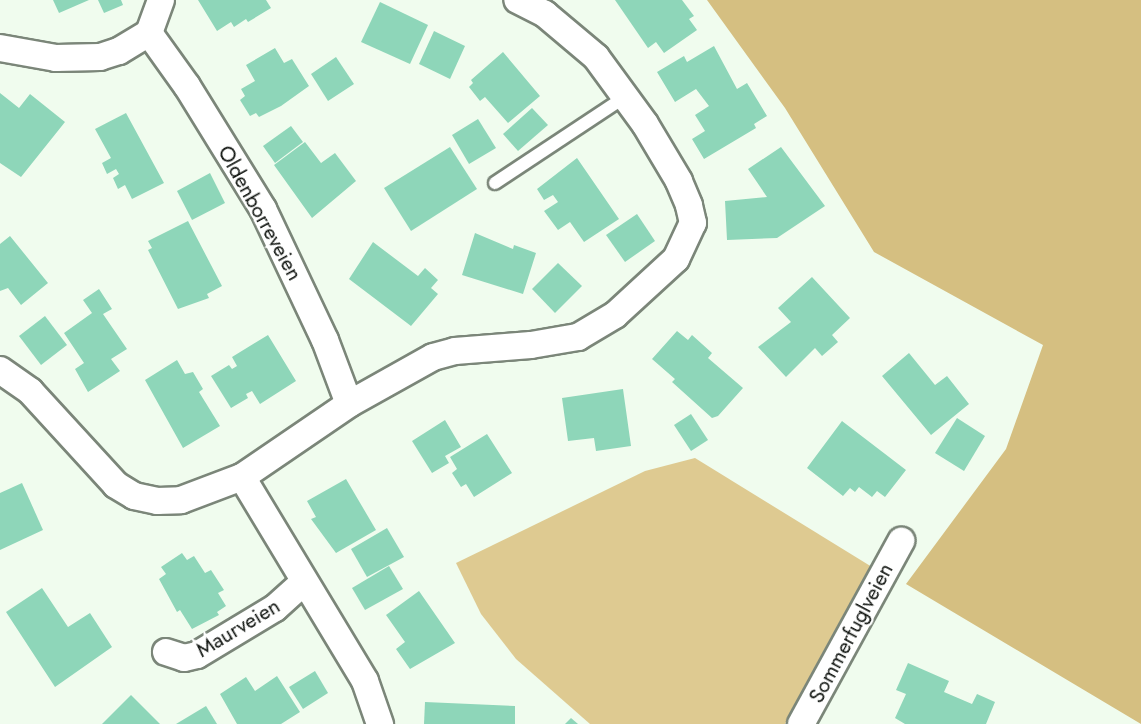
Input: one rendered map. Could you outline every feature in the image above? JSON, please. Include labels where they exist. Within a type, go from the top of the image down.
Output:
[{"type":"street","points":[[0,48],[56,58],[100,57],[119,51],[149,33],[161,0]]},
{"type":"street","points":[[0,370],[30,391],[116,485],[134,496],[157,501],[181,500],[242,477],[349,405],[409,369],[455,351],[531,345],[578,337],[638,298],[676,259],[693,223],[689,205],[679,181],[625,97],[596,57],[545,14],[518,0]]},
{"type":"street","name":"Oldenborreveien","points":[[149,33],[187,86],[263,209],[325,340],[349,405]]},
{"type":"street","points":[[242,477],[365,681],[380,724]]},
{"type":"street","name":"Sommerfuglveien","points":[[801,724],[901,541]]},
{"type":"street","name":"Maurveien","points":[[166,652],[183,658],[197,655],[275,608],[304,582]]},
{"type":"lane","points":[[495,183],[625,97]]},
{"type":"shaded area","points":[[707,0],[1141,0],[1141,724],[906,584],[1006,449],[1043,345],[874,252],[785,108]]},
{"type":"shaded area","points":[[695,458],[872,567],[785,724],[590,724],[516,659],[481,614],[456,563],[645,471]]},
{"type":"building","points":[[53,0],[89,0],[59,13]]},
{"type":"building","points":[[98,0],[121,0],[123,5],[104,13]]},
{"type":"building","points":[[198,0],[266,0],[271,8],[248,22],[246,19],[234,27],[231,22],[217,31]]},
{"type":"building","points":[[615,0],[682,0],[694,16],[689,19],[697,30],[664,53],[656,42],[648,48]]},
{"type":"building","points":[[380,2],[428,25],[410,64],[361,42]]},
{"type":"building","points":[[434,31],[465,46],[450,79],[419,64]]},
{"type":"building","points":[[714,46],[737,89],[747,83],[767,116],[754,124],[756,128],[704,159],[692,139],[705,131],[695,115],[709,106],[696,89],[675,102],[657,72],[684,56],[687,62]]},
{"type":"building","points":[[275,48],[284,63],[292,59],[309,86],[281,106],[259,117],[256,113],[250,116],[240,100],[245,96],[241,89],[255,81],[246,65]]},
{"type":"building","points":[[503,52],[540,96],[508,123],[485,97],[480,101],[469,87],[473,83],[471,80]]},
{"type":"building","points":[[336,57],[354,84],[328,101],[311,74]]},
{"type":"building","points":[[0,93],[19,108],[30,94],[65,122],[21,177],[0,163]]},
{"type":"building","points":[[532,108],[548,125],[518,151],[503,134]]},
{"type":"building","points":[[126,113],[164,183],[132,199],[125,185],[118,189],[113,178],[119,174],[116,169],[107,174],[102,163],[111,158],[95,129]]},
{"type":"building","points":[[478,119],[496,148],[469,164],[452,135]]},
{"type":"building","points":[[291,126],[303,142],[275,163],[263,146]]},
{"type":"building","points":[[305,142],[321,163],[335,153],[356,181],[312,218],[274,165]]},
{"type":"building","points":[[450,147],[477,189],[411,231],[384,188]]},
{"type":"building","points":[[781,147],[825,206],[777,238],[727,240],[725,201],[767,197],[748,169]]},
{"type":"building","points":[[577,158],[619,219],[584,242],[570,222],[558,230],[544,211],[558,202],[553,195],[544,200],[537,189]]},
{"type":"building","points":[[210,173],[225,203],[192,220],[177,191]]},
{"type":"building","points":[[637,214],[655,241],[625,262],[606,235]]},
{"type":"building","points":[[188,221],[222,286],[207,294],[209,298],[178,309],[148,250],[152,248],[148,241]]},
{"type":"building","points":[[475,233],[513,249],[514,245],[536,253],[523,294],[462,275]]},
{"type":"building","points":[[10,236],[48,283],[21,305],[8,288],[0,291],[0,244]]},
{"type":"building","points":[[373,242],[418,276],[425,268],[438,280],[431,288],[438,294],[411,326],[349,279]]},
{"type":"building","points":[[558,263],[582,286],[555,313],[532,289]]},
{"type":"building","points":[[812,277],[850,318],[832,335],[838,342],[822,356],[815,348],[786,377],[758,347],[791,322],[778,308]]},
{"type":"building","points":[[99,289],[112,309],[103,314],[127,349],[111,359],[120,371],[88,392],[75,369],[84,363],[64,333],[92,313],[83,300]]},
{"type":"building","points":[[45,316],[67,345],[41,365],[19,336]]},
{"type":"building","points":[[677,331],[688,340],[692,335],[712,353],[708,358],[743,388],[718,416],[712,418],[672,382],[675,379],[652,359]]},
{"type":"building","points":[[268,335],[296,381],[260,404],[252,391],[246,394],[248,398],[231,408],[211,376],[229,365],[232,369],[237,366],[232,357]]},
{"type":"building","points":[[909,353],[935,385],[947,376],[969,404],[931,435],[882,376]]},
{"type":"building","points":[[177,360],[185,374],[193,372],[203,389],[199,392],[220,426],[183,448],[145,380]]},
{"type":"building","points":[[623,389],[631,446],[596,451],[594,438],[568,441],[562,398]]},
{"type":"building","points":[[691,414],[708,440],[691,451],[674,425]]},
{"type":"building","points":[[957,418],[985,436],[964,471],[935,453]]},
{"type":"building","points":[[445,420],[461,447],[445,456],[449,463],[432,473],[412,441]]},
{"type":"building","points":[[842,421],[906,470],[885,497],[877,491],[872,497],[859,487],[855,492],[850,488],[843,496],[807,468]]},
{"type":"building","points":[[487,434],[512,473],[474,497],[466,484],[461,487],[452,473],[457,469],[450,457]]},
{"type":"building","points":[[346,479],[376,530],[336,553],[311,519],[316,517],[307,501]]},
{"type":"building","points":[[22,483],[43,530],[0,550],[0,493]]},
{"type":"building","points":[[387,528],[404,557],[367,577],[351,549]]},
{"type":"building","points":[[182,553],[187,560],[194,556],[205,573],[211,570],[224,590],[218,593],[226,606],[217,612],[219,615],[192,629],[180,610],[177,612],[159,579],[166,574],[161,567]]},
{"type":"building","points":[[389,566],[403,589],[365,610],[352,588]]},
{"type":"building","points":[[42,588],[68,627],[90,613],[112,647],[55,687],[6,612]]},
{"type":"building","points":[[419,591],[455,643],[410,669],[396,649],[405,642],[386,615]]},
{"type":"building","points":[[908,663],[949,681],[944,692],[972,704],[977,694],[995,702],[986,724],[905,724],[895,718],[906,694],[896,690]]},
{"type":"building","points":[[315,671],[328,693],[303,709],[289,687]]},
{"type":"building","points":[[277,676],[300,712],[281,724],[237,724],[220,694],[246,677],[255,691]]},
{"type":"building","points":[[131,695],[160,724],[102,724]]},
{"type":"building","points":[[425,702],[515,706],[515,724],[424,724]]},
{"type":"building","points":[[206,706],[217,724],[176,724]]},
{"type":"building","points":[[571,718],[578,724],[565,724]]}]
